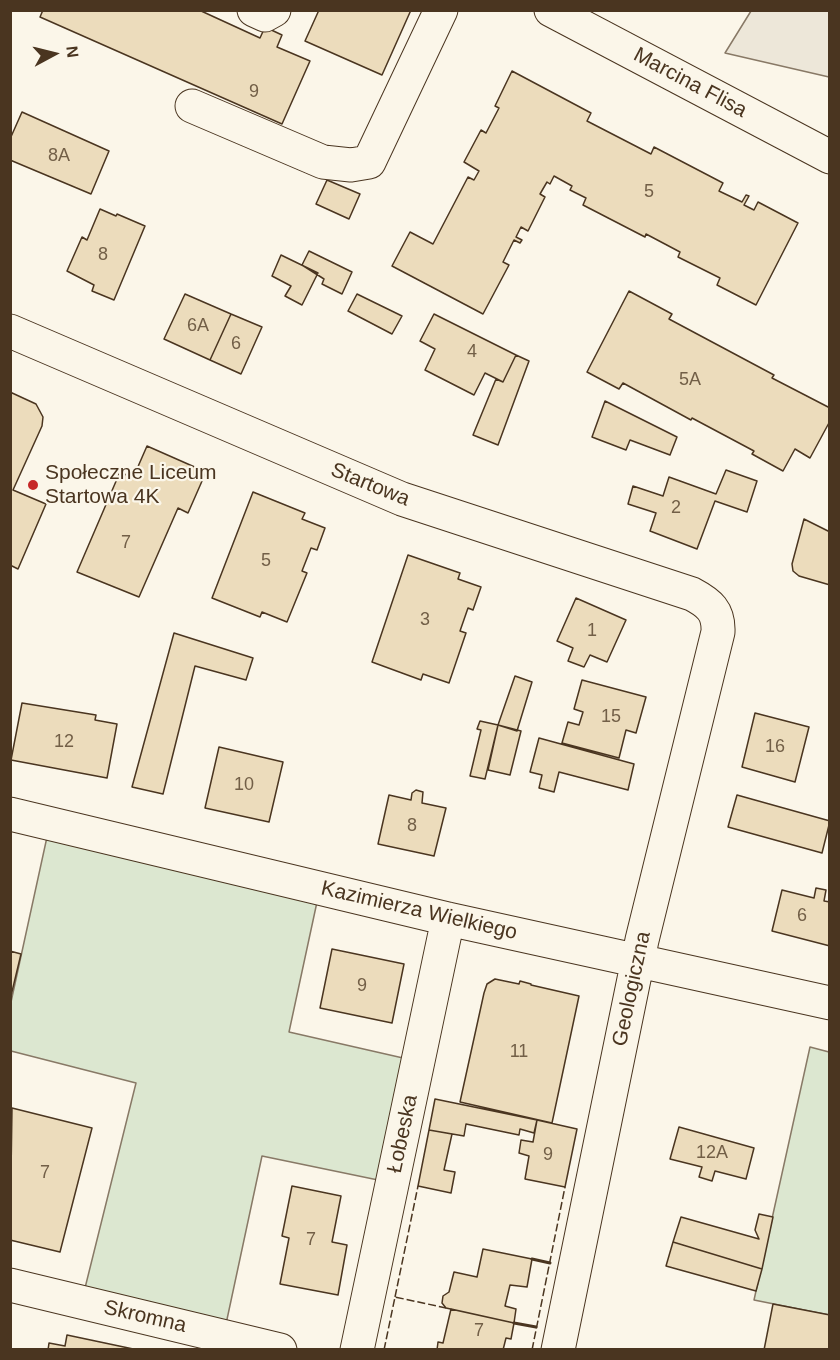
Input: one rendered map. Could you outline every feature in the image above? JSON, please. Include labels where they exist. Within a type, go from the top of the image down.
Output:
[{"type":"street","points":[[254,10],[265,15],[274,10]]},
{"type":"street","points":[[192,106],[323,162],[351,165],[369,162],[441,10]]},
{"type":"street","name":"Marcina Flisa","points":[[551,10],[830,157]]},
{"type":"street","name":"Startowa","points":[[10,331],[402,499],[692,594],[707,602],[714,610],[718,620],[718,632]]},
{"type":"street","name":"Geologiczna","points":[[558,1350],[638,960],[718,632]]},
{"type":"street","name":"Kazimierza Wielkiego","points":[[10,814],[448,919],[830,1003]]},
{"type":"street","name":"Łobeska","points":[[357,1350],[448,919]]},
{"type":"street","name":"Skromna","points":[[10,1285],[280,1350]]},
{"type":"green space","points":[[47,837],[317,902],[289,1032],[403,1058],[378,1180],[262,1156],[226,1324],[84,1292],[136,1083],[11,1051],[11,1002]]},
{"type":"green space","points":[[810,1047],[829,1052],[829,1315],[754,1300]]},
{"type":"shaded area","points":[[751,11],[829,11],[829,77],[725,53]]},
{"type":"building","points":[[43,10],[199,10],[260,38],[265,27],[282,35],[277,47],[310,61],[282,124],[40,17]]},
{"type":"building","points":[[319,10],[411,10],[382,75],[305,41]]},
{"type":"building","points":[[512,71],[591,113],[587,121],[651,154],[654,147],[723,183],[719,191],[742,202],[746,195],[749,196],[744,205],[754,210],[758,202],[798,223],[756,305],[717,285],[720,278],[678,257],[680,252],[583,205],[586,198],[570,190],[572,186],[554,176],[550,184],[547,182],[540,194],[545,197],[528,231],[521,227],[516,237],[522,240],[520,243],[514,240],[503,262],[509,265],[483,314],[392,266],[410,232],[433,244],[468,177],[474,180],[479,171],[464,162],[481,130],[486,133],[499,108],[495,106]]},
{"type":"building","points":[[22,112],[109,151],[91,194],[10,160],[10,139]]},
{"type":"building","points":[[327,180],[360,194],[349,219],[316,204]]},
{"type":"building","points":[[100,209],[145,226],[114,300],[92,291],[94,285],[67,271],[82,237],[87,240]]},
{"type":"building","points":[[309,251],[352,272],[342,294],[322,284],[324,279],[302,265]]},
{"type":"building","points":[[281,255],[318,273],[302,305],[285,296],[291,286],[272,276]]},
{"type":"building","points":[[629,291],[672,314],[669,319],[774,375],[772,378],[830,408],[830,421],[810,458],[795,449],[783,471],[752,454],[754,451],[623,383],[619,389],[587,372]]},
{"type":"building","points":[[185,294],[231,314],[210,360],[164,339]]},
{"type":"building","points":[[357,294],[402,316],[392,334],[348,311]]},
{"type":"building","points":[[231,314],[262,327],[241,374],[210,360]]},
{"type":"building","points":[[434,314],[516,355],[503,382],[485,373],[474,395],[425,370],[435,349],[420,341]]},
{"type":"building","points":[[516,355],[529,361],[498,445],[473,435],[496,379],[503,382]]},
{"type":"building","points":[[10,392],[36,404],[43,417],[42,426],[13,490],[46,504],[18,569],[10,565]]},
{"type":"building","points":[[605,401],[677,437],[670,455],[630,440],[626,450],[592,437]]},
{"type":"building","points":[[147,446],[206,472],[188,513],[178,508],[139,597],[77,572],[120,472],[133,478]]},
{"type":"building","points":[[726,470],[757,481],[747,512],[715,501],[697,549],[650,531],[656,513],[628,504],[633,486],[663,496],[669,477],[716,494]]},
{"type":"building","points":[[253,492],[305,513],[302,519],[325,528],[317,550],[311,548],[302,571],[307,573],[287,622],[262,612],[260,617],[212,598]]},
{"type":"building","points":[[804,519],[830,532],[830,585],[799,576],[793,571],[792,564]]},
{"type":"building","points":[[408,555],[460,573],[458,579],[481,587],[473,610],[468,608],[460,631],[466,633],[449,683],[423,674],[421,680],[372,662]]},
{"type":"building","points":[[576,598],[626,620],[607,662],[590,655],[584,667],[568,661],[573,648],[557,641]]},
{"type":"building","points":[[174,633],[253,658],[246,680],[195,666],[163,794],[132,787]]},
{"type":"building","points":[[515,676],[532,682],[517,731],[498,725]]},
{"type":"building","points":[[582,680],[646,697],[636,733],[626,730],[619,758],[562,743],[568,722],[579,725],[583,712],[574,709]]},
{"type":"building","points":[[22,703],[96,715],[95,720],[117,724],[107,778],[11,760]]},
{"type":"building","points":[[755,713],[809,727],[795,782],[742,767]]},
{"type":"building","points":[[480,721],[498,725],[485,779],[470,776],[481,730],[477,729]]},
{"type":"building","points":[[498,725],[521,731],[510,775],[488,770]]},
{"type":"building","points":[[539,738],[634,764],[628,790],[559,772],[554,792],[539,788],[542,775],[530,772]]},
{"type":"building","points":[[219,747],[283,762],[269,822],[205,808]]},
{"type":"building","points":[[416,790],[423,792],[422,803],[446,808],[434,856],[378,844],[389,795],[411,800],[412,793]]},
{"type":"building","points":[[737,795],[830,821],[822,853],[728,827]]},
{"type":"building","points":[[816,888],[826,890],[824,901],[830,902],[830,946],[772,931],[782,890],[814,898]]},
{"type":"building","points":[[332,949],[404,964],[392,1023],[320,1008]]},
{"type":"building","points":[[10,951],[21,954],[10,1000]]},
{"type":"building","points":[[495,979],[519,984],[520,981],[579,996],[552,1123],[460,1102],[484,993],[487,984]]},
{"type":"building","points":[[435,1099],[537,1120],[534,1133],[520,1129],[519,1135],[466,1124],[464,1136],[429,1130]]},
{"type":"building","points":[[12,1108],[92,1128],[60,1252],[10,1240]]},
{"type":"building","points":[[537,1120],[577,1129],[565,1187],[525,1179],[529,1156],[519,1153],[521,1140],[533,1142]]},
{"type":"building","points":[[679,1127],[754,1148],[746,1179],[715,1171],[712,1181],[699,1177],[702,1167],[670,1159]]},
{"type":"building","points":[[429,1130],[452,1134],[444,1170],[455,1172],[451,1193],[418,1186]]},
{"type":"building","points":[[292,1186],[341,1196],[332,1242],[347,1245],[338,1295],[280,1284],[289,1238],[282,1236]]},
{"type":"building","points":[[759,1214],[773,1217],[762,1269],[673,1242],[681,1217],[759,1239],[755,1230]]},
{"type":"building","points":[[673,1242],[762,1269],[756,1291],[666,1266]]},
{"type":"building","points":[[483,1249],[532,1259],[527,1287],[510,1285],[505,1306],[516,1309],[514,1323],[446,1308],[442,1303],[443,1296],[449,1292],[454,1272],[477,1277]]},
{"type":"building","points":[[773,1304],[830,1315],[830,1350],[764,1350]]},
{"type":"building","points":[[451,1309],[514,1323],[511,1339],[506,1338],[503,1350],[437,1350],[438,1342],[443,1343]]},
{"type":"building","points":[[67,1335],[138,1350],[48,1350],[49,1343],[65,1346]]},
{"type":"fence","points":[[395,1297],[418,1186]]},
{"type":"fence","points":[[532,1350],[565,1187]]},
{"type":"fence","points":[[384,1350],[395,1297],[446,1308]]},
{"type":"wall","points":[[532,1259],[550,1263]]},
{"type":"wall","points":[[514,1323],[536,1327]]},
{"type":"place","name":"Społeczne Liceum Startowa 4K","points":[[33,485]]}]
